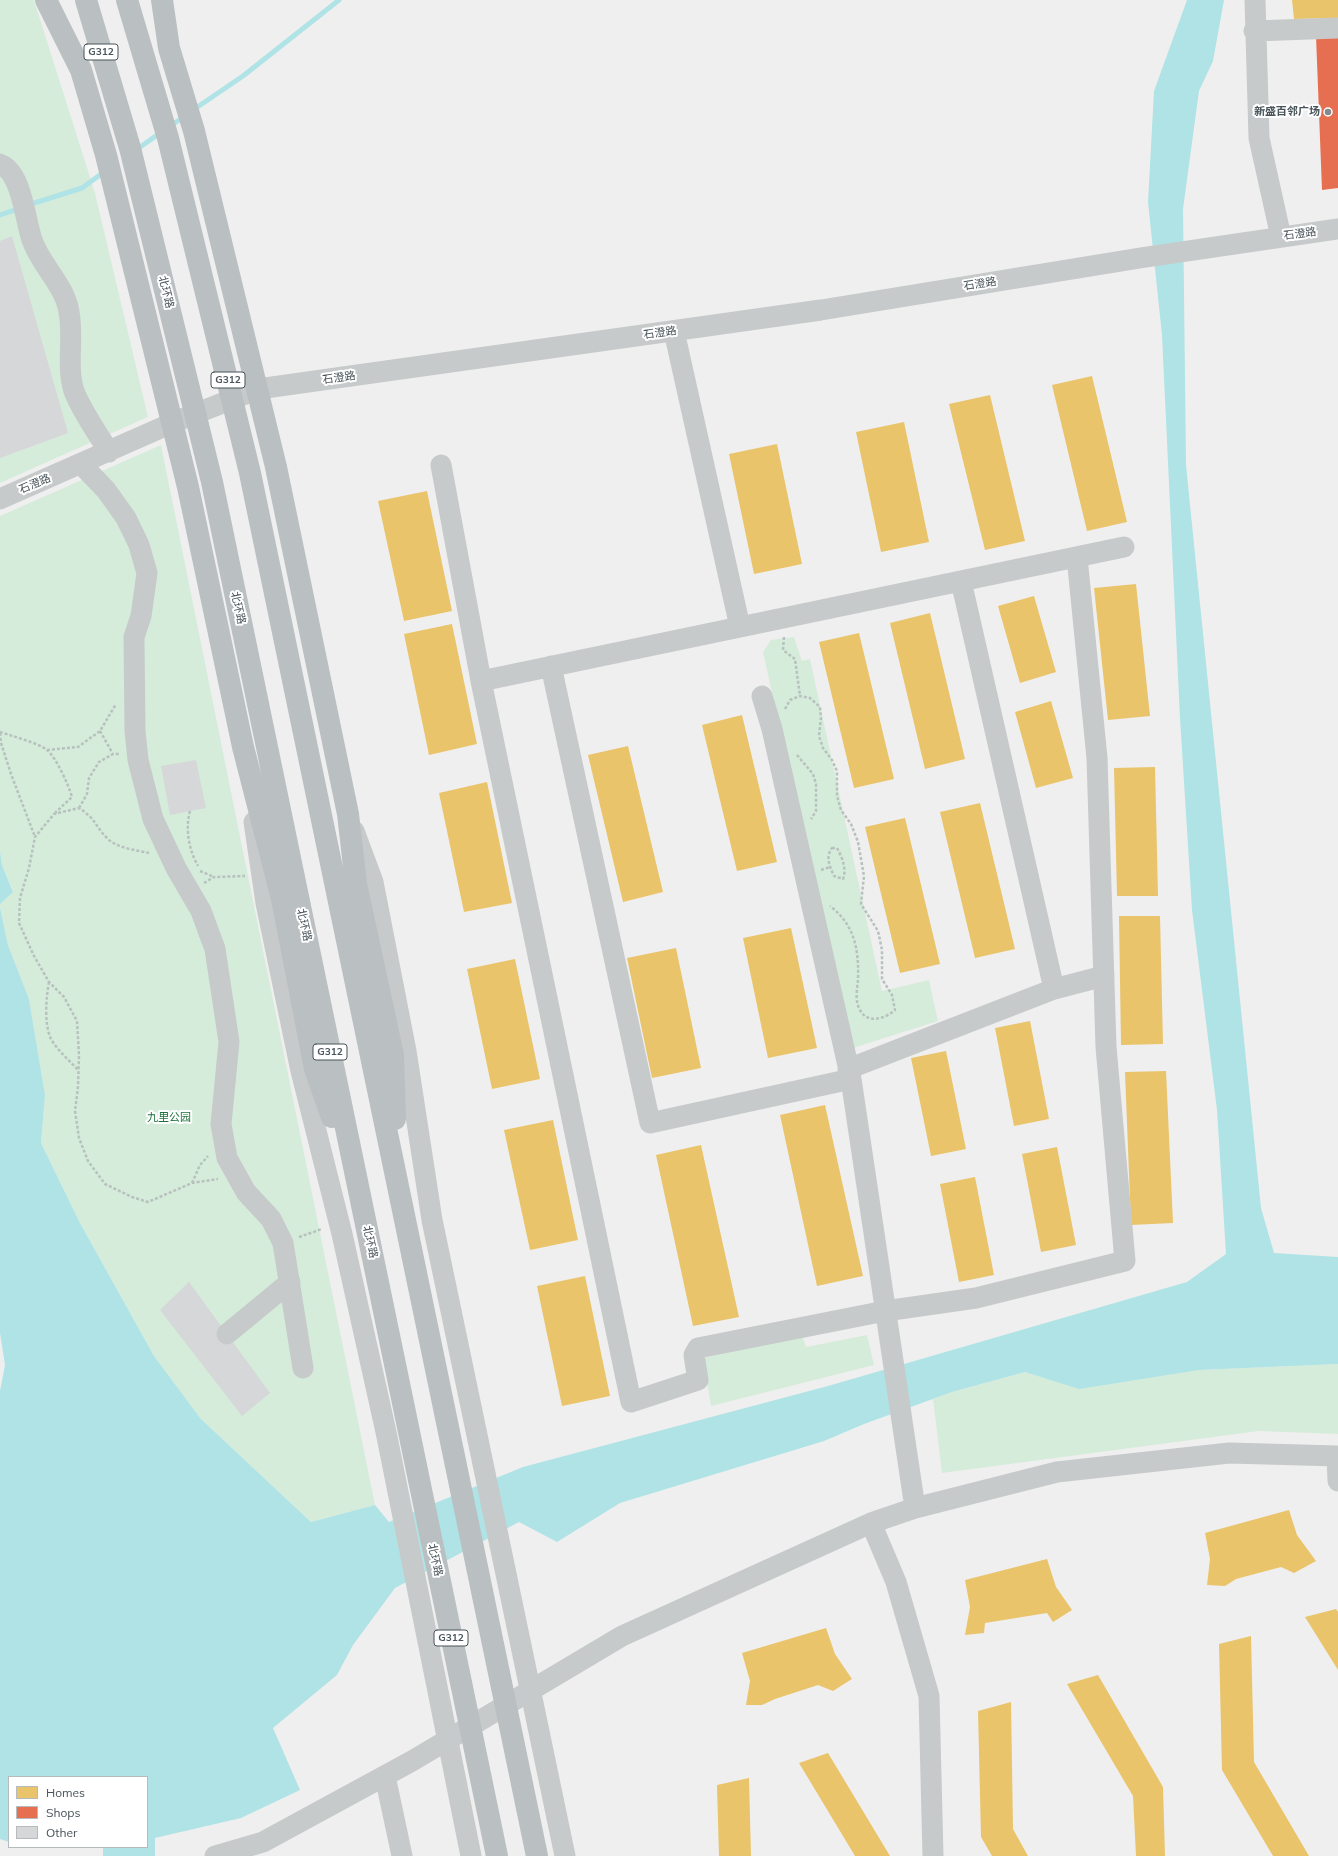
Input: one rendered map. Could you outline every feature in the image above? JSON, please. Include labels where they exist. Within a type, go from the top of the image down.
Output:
[{"type":"highway","points":[[46,0],[81,70]]},
{"type":"highway","points":[[60,0],[106,155],[189,494],[243,747],[282,899],[315,1069],[361,1202]]},
{"type":"highway","name":"北环路","points":[[86,0],[134,164],[212,482],[497,1856]]},
{"type":"highway","name":"G312","points":[[127,0],[168,138],[250,473],[537,1856]]},
{"type":"highway","points":[[155,0],[194,131],[258,389],[276,467],[348,814],[356,884],[393,1055],[396,1176]]},
{"type":"highway","points":[[162,0],[171,56]]},
{"type":"street","points":[[1254,0],[1259,138],[1280,237]]},
{"type":"street","points":[[1254,31],[1338,28]]},
{"type":"street","points":[[0,164],[10,171],[16,182],[32,241],[64,294],[68,306],[71,345],[70,375],[82,406],[109,452]]},
{"type":"street","name":"石澄路","points":[[0,499],[172,423],[258,389],[821,310],[1191,250],[1338,230]]},
{"type":"street","points":[[674,331],[740,627]]},
{"type":"street","points":[[81,464],[106,490],[126,518],[139,545],[147,573],[141,616],[134,637],[135,731],[138,760],[153,819],[168,852],[201,911],[215,949],[228,1042],[221,1124],[227,1158],[246,1192],[271,1219],[283,1243],[303,1368]]},
{"type":"street","points":[[441,464],[481,681],[631,1402],[698,1380],[694,1355],[698,1348],[885,1311],[976,1298],[1124,1261],[1106,1047],[1097,758],[1077,557]]},
{"type":"street","points":[[481,681],[1124,547]]},
{"type":"street","points":[[961,581],[1054,989]]},
{"type":"street","points":[[551,666],[650,1123],[850,1074],[1054,989],[1104,976]]},
{"type":"street","points":[[762,696],[772,729],[850,1074],[915,1508]]},
{"type":"street","name":"北环路","points":[[243,747],[266,903],[302,1071],[339,1222],[386,1432],[471,1856]]},
{"type":"street","points":[[348,814],[373,882],[406,1051],[432,1220],[556,1820],[565,1856]]},
{"type":"street","points":[[227,1334],[290,1282]]},
{"type":"street","points":[[215,1856],[263,1842],[385,1776],[622,1636],[871,1523],[915,1508],[1057,1472],[1230,1453],[1337,1456],[1338,1481]]},
{"type":"street","points":[[871,1523],[896,1582],[929,1696],[933,1856]]},
{"type":"street","points":[[385,1776],[402,1856]]},
{"type":"path","points":[[785,618],[783,650],[795,659],[800,696]]},
{"type":"path","points":[[784,714],[785,708],[790,700],[800,696],[810,698],[820,707],[821,718],[819,736],[823,748],[832,760],[837,771],[837,796],[841,810],[851,824],[858,842],[864,876],[861,904],[878,931],[882,950],[882,979],[892,995],[895,1010],[887,1017],[876,1020],[866,1017],[859,1008],[857,994],[857,947],[849,926],[842,914],[825,903],[820,902],[811,904]]},
{"type":"path","points":[[35,837],[11,774],[1,743],[0,733],[16,737],[47,750],[78,747],[100,731],[119,698]]},
{"type":"path","points":[[100,731],[113,754]]},
{"type":"path","points":[[794,748],[797,755],[813,774],[816,784],[816,811],[804,832],[797,839]]},
{"type":"path","points":[[47,750],[66,780],[72,797],[54,814],[35,837],[29,868],[20,898],[19,923],[34,956],[49,982],[64,997],[77,1021],[79,1070],[75,1110],[79,1138],[88,1161],[105,1184],[132,1197],[148,1202],[192,1183],[219,1179]]},
{"type":"path","points":[[79,808],[87,794],[89,778],[99,762],[113,754],[123,754],[138,760]]},
{"type":"path","points":[[54,814],[79,808],[91,815],[108,839],[128,849],[149,853],[168,852]]},
{"type":"path","points":[[190,811],[187,821],[191,853],[201,872],[214,877]]},
{"type":"path","points":[[832,848],[837,848],[845,873],[843,879],[834,876],[828,858],[829,852],[832,848]]},
{"type":"path","points":[[189,891],[214,877],[239,875],[262,878]]},
{"type":"path","points":[[49,982],[46,998],[50,1037],[62,1054],[79,1070]]},
{"type":"path","points":[[283,1243],[339,1222]]},
{"type":"green space","points":[[0,0],[34,0],[95,193],[148,417],[0,483]]},
{"type":"green space","name":"九里公园","points":[[161,445],[375,1505],[311,1522],[201,1419],[154,1356],[80,1223],[41,1143],[45,1095],[29,999],[8,945],[0,907],[0,904],[13,891],[2,865],[0,851],[0,516]]},
{"type":"green space","points":[[794,637],[802,661],[810,659],[882,991],[929,980],[938,1021],[850,1049],[763,652],[771,640]]},
{"type":"green space","points":[[802,1335],[806,1347],[867,1335],[874,1365],[711,1406],[703,1358]]},
{"type":"green space","points":[[1338,1364],[1338,1434],[1259,1431],[942,1473],[933,1399],[952,1392],[1025,1372],[1079,1388],[1199,1370]]},
{"type":"water","points":[[1187,0],[1224,0],[1213,61],[1199,91],[1183,209],[1186,465],[1261,1208],[1274,1253],[1338,1257],[1338,1364],[1199,1370],[1079,1389],[1025,1372],[952,1392],[864,1424],[824,1441],[620,1503],[557,1542],[519,1522],[395,1588],[353,1645],[337,1675],[273,1728],[300,1790],[241,1818],[155,1838],[155,1856],[103,1856],[103,1848],[148,1848],[148,1776],[8,1776],[8,1842],[0,1839],[0,1391],[5,1365],[0,1333],[0,907],[8,945],[29,999],[45,1095],[41,1143],[80,1223],[154,1356],[201,1419],[311,1522],[375,1505],[389,1522],[523,1467],[828,1386],[1187,1282],[1226,1254],[1217,1110],[1192,910],[1180,718],[1162,335],[1148,202],[1154,91]]},
{"type":"water","points":[[0,851],[2,865],[13,892],[0,904]]},
{"type":"building: Homes","points":[[1292,0],[1338,0],[1338,18],[1294,19]]},
{"type":"building: Homes","points":[[1092,376],[1127,522],[1087,531],[1052,385]]},
{"type":"building: Homes","points":[[990,395],[1025,541],[985,550],[949,404]]},
{"type":"building: Homes","points":[[904,422],[929,542],[881,552],[856,432]]},
{"type":"building: Homes","points":[[777,444],[802,564],[754,574],[729,454]]},
{"type":"building: Homes","points":[[427,491],[452,611],[404,621],[378,501]]},
{"type":"building: Homes","points":[[1136,584],[1150,716],[1108,720],[1094,588]]},
{"type":"building: Homes","points":[[1034,596],[1056,672],[1020,683],[998,606]]},
{"type":"building: Homes","points":[[930,613],[965,759],[925,769],[890,623]]},
{"type":"building: Homes","points":[[452,624],[477,744],[429,755],[404,634]]},
{"type":"building: Homes","points":[[859,633],[894,779],[854,788],[819,642]]},
{"type":"building: Homes","points":[[1051,701],[1073,778],[1036,788],[1015,712]]},
{"type":"building: Homes","points":[[742,715],[777,862],[737,871],[702,725]]},
{"type":"building: Homes","points":[[628,746],[663,892],[623,902],[588,755]]},
{"type":"building: Homes","points":[[1155,767],[1158,896],[1117,896],[1114,768]]},
{"type":"building: Homes","points":[[487,782],[512,903],[464,912],[439,793]]},
{"type":"building: Homes","points":[[980,803],[1015,949],[975,958],[940,812]]},
{"type":"building: Homes","points":[[905,818],[940,964],[900,973],[865,827]]},
{"type":"building: Homes","points":[[1119,916],[1160,916],[1163,1044],[1121,1045]]},
{"type":"building: Homes","points":[[791,928],[817,1048],[768,1058],[743,938]]},
{"type":"building: Homes","points":[[676,948],[701,1068],[652,1078],[627,958]]},
{"type":"building: Homes","points":[[515,959],[540,1079],[492,1089],[467,969]]},
{"type":"building: Homes","points":[[1030,1021],[1049,1119],[1014,1126],[995,1028]]},
{"type":"building: Homes","points":[[946,1051],[966,1149],[931,1156],[911,1058]]},
{"type":"building: Homes","points":[[1166,1071],[1173,1223],[1131,1225],[1125,1072]]},
{"type":"building: Homes","points":[[825,1105],[863,1276],[817,1286],[780,1115]]},
{"type":"building: Homes","points":[[553,1120],[578,1240],[530,1250],[504,1130]]},
{"type":"building: Homes","points":[[701,1145],[739,1317],[693,1326],[656,1155]]},
{"type":"building: Homes","points":[[1057,1147],[1076,1245],[1041,1252],[1022,1154]]},
{"type":"building: Homes","points":[[975,1177],[994,1275],[959,1282],[940,1184]]},
{"type":"building: Homes","points":[[585,1276],[610,1396],[562,1406],[537,1286]]},
{"type":"building: Homes","points":[[1289,1510],[1297,1535],[1316,1561],[1294,1573],[1281,1567],[1236,1579],[1225,1586],[1207,1585],[1210,1559],[1205,1533]]},
{"type":"building: Homes","points":[[1047,1559],[1056,1587],[1072,1610],[1053,1622],[1047,1613],[985,1623],[984,1633],[965,1635],[970,1607],[965,1580]]},
{"type":"building: Homes","points":[[1336,1609],[1338,1612],[1338,1670],[1305,1617]]},
{"type":"building: Homes","points":[[826,1628],[835,1654],[852,1679],[833,1691],[818,1685],[775,1699],[762,1705],[746,1705],[750,1681],[742,1653]]},
{"type":"building: Homes","points":[[1251,1636],[1254,1762],[1309,1856],[1273,1856],[1222,1770],[1219,1644]]},
{"type":"building: Homes","points":[[1098,1675],[1163,1787],[1165,1856],[1136,1856],[1133,1796],[1067,1684]]},
{"type":"building: Homes","points":[[1011,1702],[1013,1829],[1028,1856],[992,1856],[981,1837],[978,1711]]},
{"type":"building: Homes","points":[[828,1753],[890,1856],[855,1856],[799,1763]]},
{"type":"building: Homes","points":[[749,1778],[751,1856],[719,1856],[717,1785]]},
{"type":"building: Shops","name":"新盛百邻广场","points":[[1338,35],[1338,188],[1322,190],[1316,36]]},
{"type":"building: Other","points":[[12,236],[68,433],[0,458],[0,241]]},
{"type":"building: Other","points":[[196,760],[206,808],[170,815],[161,766]]},
{"type":"building: Other","points":[[189,1282],[270,1393],[242,1416],[160,1310]]},
{"type":"waterway","points":[[193,110],[243,76],[339,0]]},
{"type":"waterway","points":[[170,126],[185,116]]},
{"type":"waterway","points":[[136,150],[160,133]]},
{"type":"waterway","points":[[28,205],[82,188],[104,172]]},
{"type":"waterway","points":[[0,215],[21,208]]},
{"type":"place","name":"新盛百邻广场","points":[[1328,112]]}]
